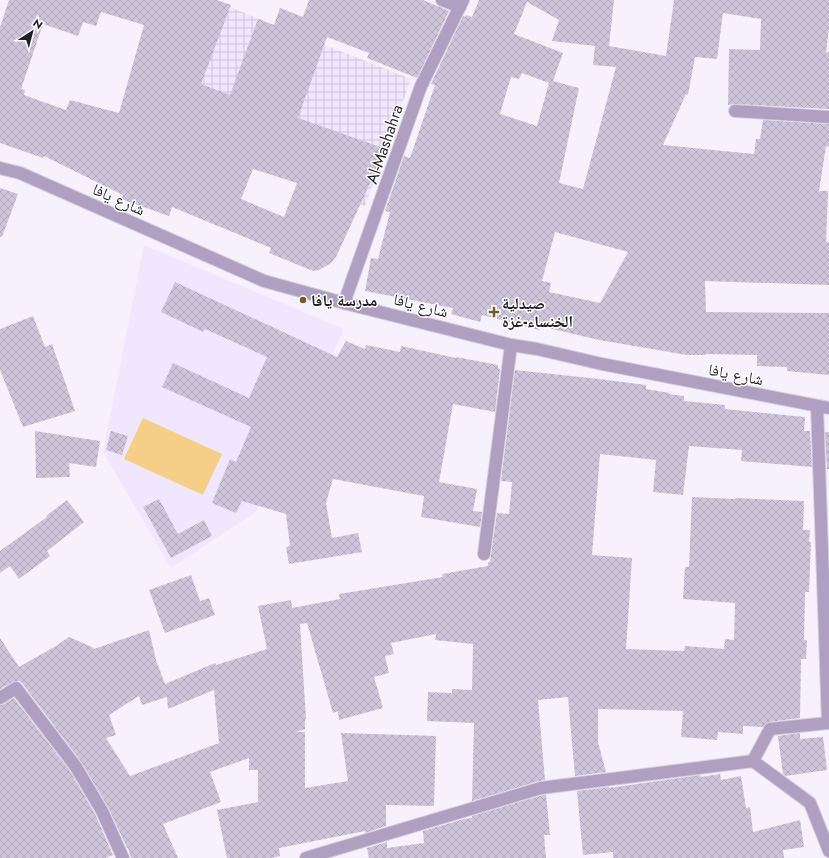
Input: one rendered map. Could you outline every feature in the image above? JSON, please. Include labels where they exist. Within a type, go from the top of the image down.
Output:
[{"type":"street","points":[[442,0],[461,3]]},
{"type":"street","name":"Al-Mashahra","points":[[344,302],[421,86],[461,3]]},
{"type":"street","points":[[735,111],[829,117]]},
{"type":"street","name":"شارع يافا","points":[[0,168],[20,173],[264,281],[511,345],[823,407]]},
{"type":"street","points":[[484,554],[511,345]]},
{"type":"street","points":[[753,761],[770,729],[828,723],[823,407]]},
{"type":"street","points":[[0,698],[16,688],[76,767],[102,811],[123,858]]},
{"type":"street","points":[[306,858],[541,788],[753,761],[810,803],[829,851]]},
{"type":"shaded area","points":[[212,0],[411,79],[365,206],[138,117]]},
{"type":"shaded area","points":[[144,245],[344,329],[257,511],[171,568],[103,452]]},
{"type":"shaded area","points":[[143,418],[222,454],[203,495],[124,459]]},
{"type":"building","points":[[9,0],[217,0],[231,5],[201,84],[230,95],[258,19],[274,25],[280,8],[303,17],[309,0],[423,0],[449,11],[417,78],[367,58],[369,53],[327,37],[298,118],[386,149],[336,257],[331,263],[319,270],[313,271],[269,253],[271,248],[172,207],[169,216],[121,199],[123,195],[44,156],[43,158],[0,143],[0,27]],"holes":[[[101,12],[144,25],[119,113],[70,100],[66,110],[24,95],[25,90],[21,89],[43,24],[78,36],[83,22],[96,26]],[[253,169],[297,183],[284,217],[241,199]]]},
{"type":"building","points":[[479,0],[614,0],[609,46],[666,56],[674,0],[829,0],[829,27],[826,53],[829,52],[829,109],[735,104],[728,105],[729,49],[760,50],[761,19],[723,13],[717,59],[695,57],[688,95],[686,94],[663,145],[754,154],[756,139],[760,139],[763,120],[829,124],[829,147],[826,146],[819,191],[828,191],[826,242],[829,243],[829,285],[705,281],[706,312],[829,313],[829,375],[787,371],[787,367],[757,366],[757,355],[687,355],[599,340],[540,326],[539,330],[482,315],[480,322],[451,314],[453,308],[365,291],[371,258],[378,259],[390,212],[385,211],[404,156],[410,158],[435,85],[431,84],[463,16],[465,17],[466,15],[472,17]],"holes":[[[527,2],[559,20],[552,41],[595,46],[593,65],[616,67],[583,189],[559,183],[579,88],[553,81],[563,53],[514,34]],[[522,73],[549,83],[537,126],[500,114],[511,77],[519,79]],[[555,232],[628,252],[600,303],[549,292],[551,283],[542,281]]]},
{"type":"building","points":[[0,188],[18,194],[2,237],[0,237]]},
{"type":"building","points":[[175,282],[337,357],[346,341],[365,349],[366,345],[400,352],[401,346],[456,358],[498,365],[498,368],[500,369],[495,412],[453,404],[439,482],[477,489],[473,511],[482,512],[480,527],[421,517],[424,496],[333,479],[326,503],[332,538],[358,533],[362,552],[289,564],[286,547],[290,546],[286,514],[242,501],[236,513],[212,503],[230,459],[236,462],[251,427],[162,387],[173,363],[249,398],[267,357],[205,329],[203,332],[161,312]]},
{"type":"building","points":[[33,316],[45,347],[52,344],[75,411],[23,427],[0,370],[0,329]]},
{"type":"building","points":[[515,370],[646,385],[646,389],[684,396],[684,401],[725,405],[725,409],[805,417],[804,431],[810,431],[812,467],[741,461],[742,450],[689,446],[683,495],[653,492],[656,460],[600,454],[592,555],[632,558],[626,649],[684,651],[685,646],[724,649],[725,639],[734,640],[735,603],[683,599],[685,567],[689,567],[692,497],[804,501],[803,530],[810,530],[809,542],[811,542],[809,592],[805,592],[804,640],[807,640],[806,659],[801,659],[800,718],[769,722],[763,727],[743,726],[743,734],[718,732],[717,740],[681,737],[683,711],[598,709],[598,742],[606,772],[575,776],[568,697],[538,700],[545,780],[472,801],[474,723],[427,721],[428,692],[452,693],[452,689],[472,690],[473,644],[435,640],[436,634],[391,643],[394,654],[385,656],[389,673],[374,677],[383,708],[339,720],[338,711],[333,713],[307,623],[300,624],[306,719],[305,729],[296,732],[305,732],[305,788],[348,781],[341,733],[436,736],[434,806],[386,805],[386,826],[365,833],[365,831],[279,848],[280,856],[272,858],[227,858],[217,810],[258,802],[258,770],[249,770],[249,758],[210,772],[221,802],[163,824],[178,858],[131,858],[128,848],[108,807],[82,763],[22,683],[15,681],[0,689],[0,638],[19,667],[69,637],[94,649],[149,630],[156,660],[165,684],[215,663],[216,665],[267,649],[258,606],[291,600],[292,608],[340,599],[339,594],[443,577],[442,574],[488,566],[488,562],[490,562],[497,513],[509,514],[512,482],[501,481]],"holes":[[[214,690],[219,743],[130,776],[106,738],[116,735],[109,715],[139,696],[142,705],[167,697],[168,709]]]},
{"type":"building","points":[[35,431],[100,441],[96,467],[69,463],[70,477],[36,478]]},
{"type":"building","points":[[111,431],[128,436],[122,455],[106,450]]},
{"type":"building","points":[[825,432],[829,432],[829,469],[827,469]]},
{"type":"building","points":[[159,499],[178,534],[204,520],[212,536],[171,558],[143,507]]},
{"type":"building","points":[[67,500],[84,522],[47,551],[50,556],[19,579],[10,566],[0,573],[0,551],[47,517],[46,516]]},
{"type":"building","points":[[191,575],[200,601],[209,598],[215,615],[165,633],[149,590]]},
{"type":"building","points":[[14,698],[70,771],[95,814],[113,855],[106,858],[0,858],[0,705]]},
{"type":"building","points":[[800,733],[800,739],[823,737],[827,770],[785,776],[783,774],[778,736]]},
{"type":"building","points":[[720,774],[721,780],[741,776],[746,808],[750,807],[753,832],[800,820],[804,847],[783,850],[784,858],[613,858],[613,852],[583,855],[577,791],[700,775],[701,777]]},
{"type":"building","points":[[546,795],[550,835],[544,835],[546,858],[369,858],[367,848],[387,842],[387,848],[424,843],[423,831],[472,818],[472,816]]},
{"type":"place","name":"مدرسة يافا","points":[[303,300]]},
{"type":"place","name":"صيدلية الخنساء-غزة","points":[[494,312]]}]
